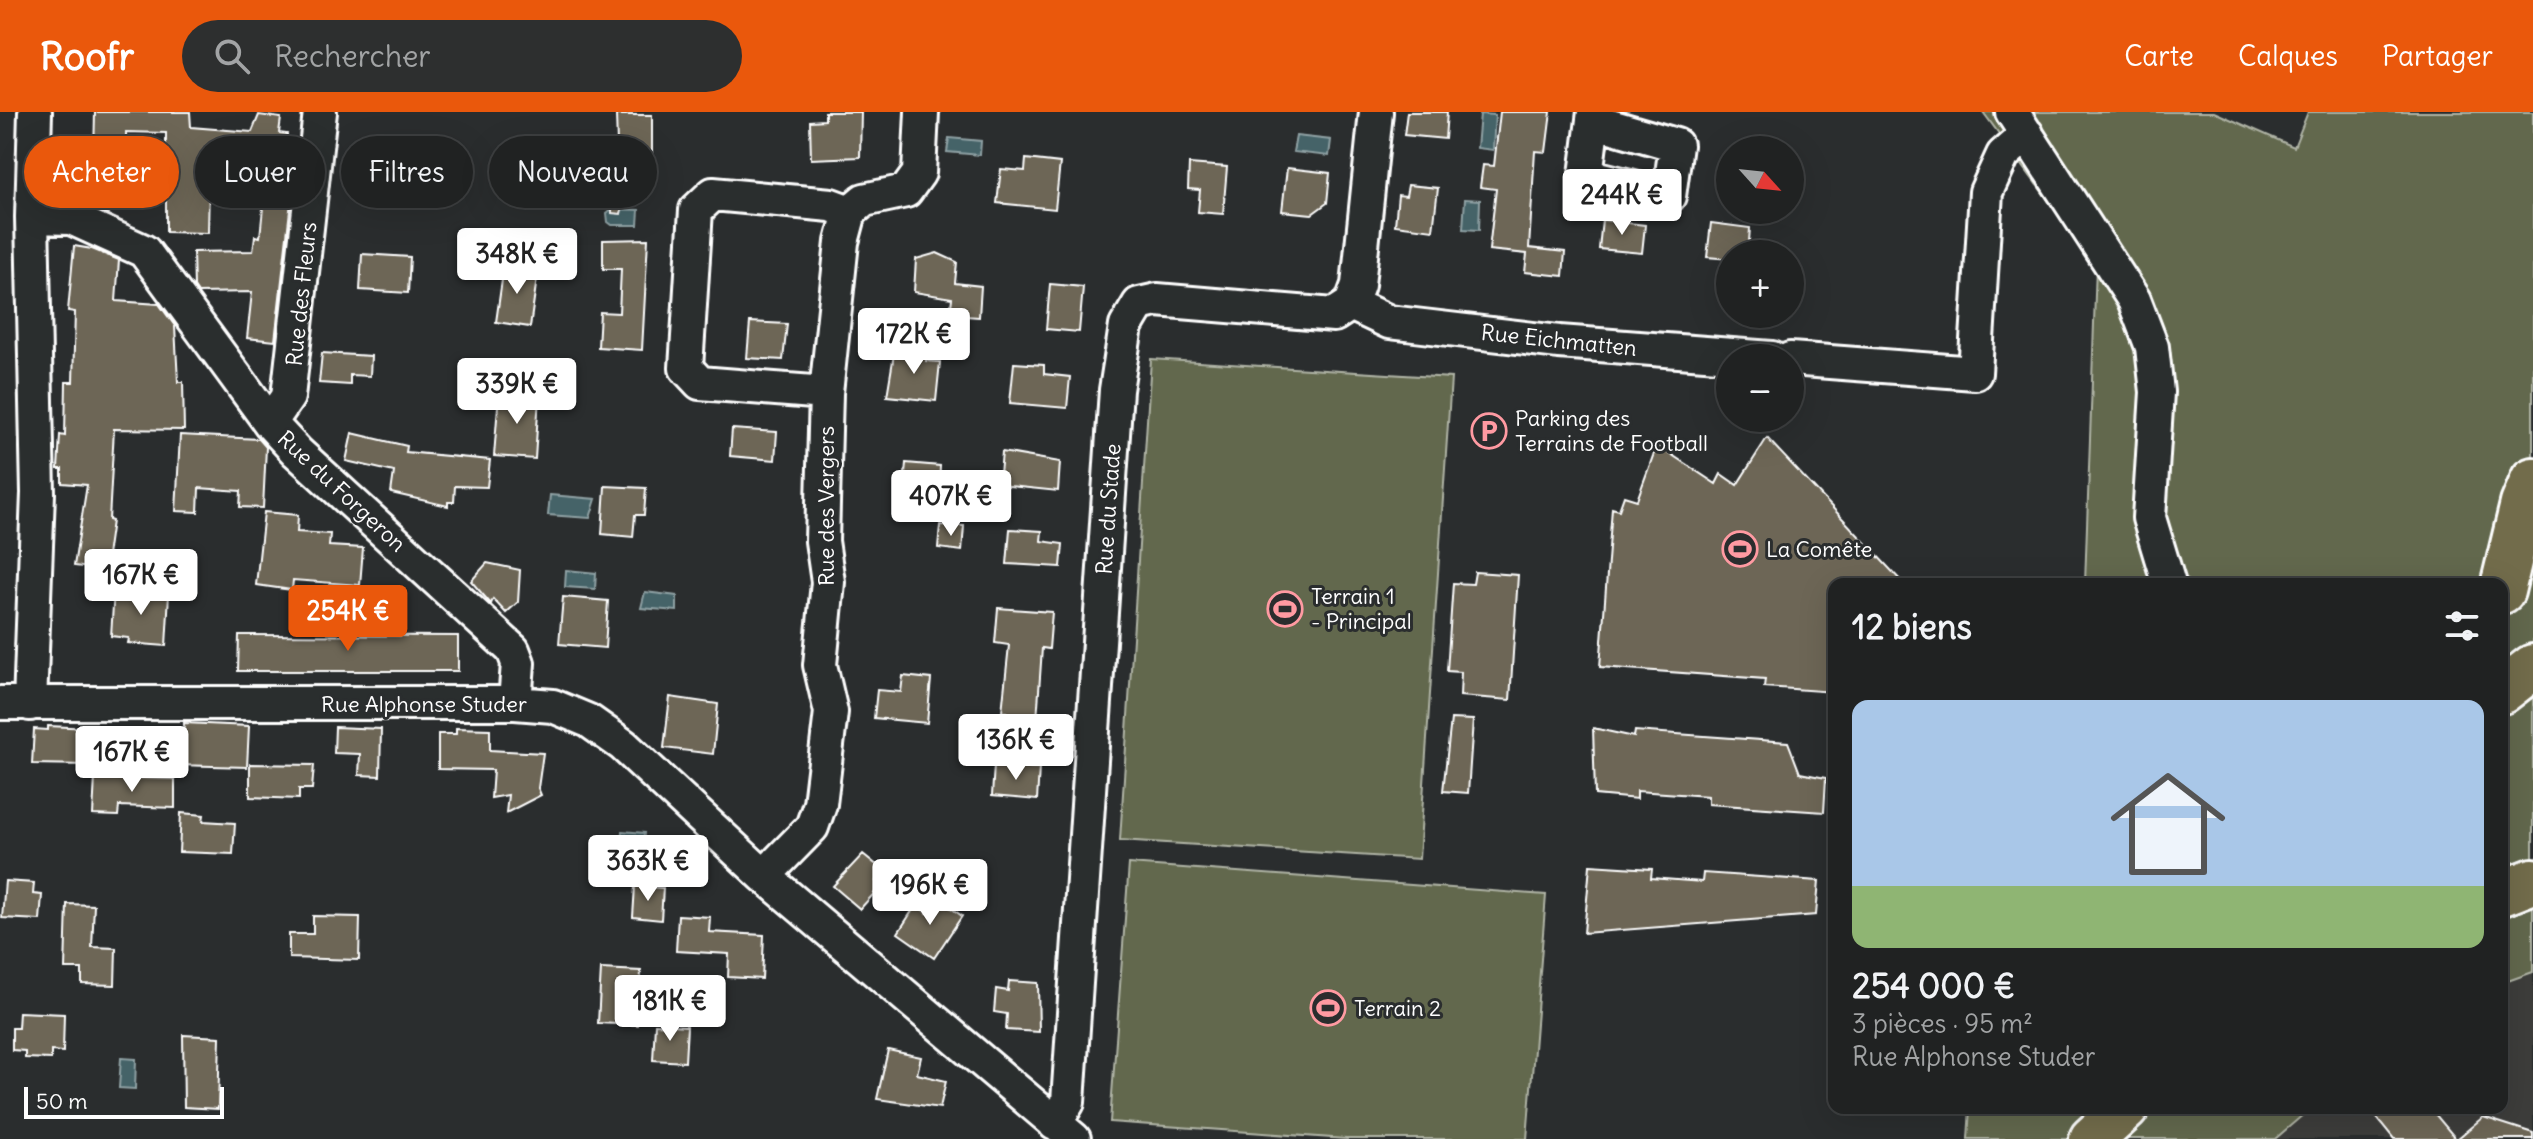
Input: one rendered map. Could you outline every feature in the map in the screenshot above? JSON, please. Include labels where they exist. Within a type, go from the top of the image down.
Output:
[{"type":"main road","points":[[2505,578],[2523,504],[2533,480]]},
{"type":"main road","points":[[2508,686],[2533,667]]},
{"type":"main road","points":[[2508,694],[2533,704]]},
{"type":"main road","points":[[2092,1139],[2119,1114]]},
{"type":"street","points":[[15,703],[38,493],[32,217],[35,112]]},
{"type":"street","name":"Rue des Fleurs","points":[[270,423],[288,397],[320,112]]},
{"type":"street","points":[[826,393],[700,383],[686,368],[696,210],[713,194],[831,205],[850,212],[864,200],[906,191],[919,173],[922,112]]},
{"type":"street","points":[[1351,304],[1358,285],[1376,112]]},
{"type":"street","points":[[1804,360],[1975,373],[1986,192],[2019,123]]},
{"type":"street","points":[[2019,123],[2134,300],[2152,347],[2157,392],[2149,518],[2167,578]]},
{"type":"street","name":"Rue des Vergers","points":[[764,876],[812,827],[820,804],[831,712],[820,665],[828,582],[822,541],[826,393],[842,242],[850,212]]},
{"type":"street","name":"Rue du Forgeron","points":[[32,217],[71,218],[144,251],[270,423],[297,452],[513,650],[518,663],[515,703]]},
{"type":"street","name":"Rue du Stade","points":[[1065,1131],[1116,390],[1126,326],[1139,304],[1157,300],[1334,315],[1351,304]]},
{"type":"street","name":"Rue Eichmatten","points":[[1351,304],[1389,322],[1559,342],[1716,354]]},
{"type":"street","name":"Rue Alphonse Studer","points":[[15,703],[515,703],[553,706],[589,721],[623,745],[764,876],[1065,1131]]},
{"type":"shaded area","points":[[2533,972],[2533,1139],[2275,1139],[2304,1114],[2508,1114],[2508,981]]},
{"type":"green space","points":[[1983,112],[2214,112],[2294,147],[2308,112],[2533,112],[2533,972],[2508,981],[2508,578],[2085,578],[2096,265]]},
{"type":"green space","name":"Terrain 1 - Principal","points":[[1151,359],[1451,378],[1419,859],[1120,840]]},
{"type":"green space","name":"Terrain 2","points":[[1129,864],[1546,895],[1527,1139],[1346,1139],[1110,1122]]},
{"type":"green space","points":[[1970,1114],[2304,1114],[2275,1139],[1968,1139]]},
{"type":"water","points":[[1480,114],[1495,115],[1493,150],[1477,148]]},
{"type":"water","points":[[1296,136],[1331,140],[1329,156],[1293,152]]},
{"type":"water","points":[[949,138],[981,141],[980,155],[947,152]]},
{"type":"water","points":[[1465,199],[1480,200],[1479,230],[1463,229]]},
{"type":"water","points":[[612,209],[639,210],[638,225],[612,225],[608,222],[607,213]]},
{"type":"water","points":[[550,495],[596,499],[590,518],[548,515]]},
{"type":"water","points":[[566,570],[596,573],[595,589],[565,587]]},
{"type":"water","points":[[645,592],[677,596],[677,611],[641,608]]},
{"type":"water","points":[[622,831],[644,833],[640,874],[619,872]]},
{"type":"water","points":[[121,1058],[136,1059],[135,1089],[119,1088]]},
{"type":"building","points":[[95,112],[190,112],[191,127],[252,132],[259,115],[281,118],[279,133],[287,134],[195,136],[195,208],[209,208],[208,233],[166,232],[166,208],[179,208],[179,136],[126,132],[126,136],[94,136]]},
{"type":"building","points":[[825,112],[861,112],[860,157],[811,159],[810,121],[825,120]]},
{"type":"building","points":[[1407,112],[1447,112],[1445,139],[1404,135]]},
{"type":"building","points":[[1500,112],[1551,112],[1546,152],[1535,151],[1529,248],[1565,252],[1563,276],[1525,272],[1527,254],[1489,250],[1496,189],[1480,187],[1483,165],[1494,166]]},
{"type":"building","points":[[616,115],[652,115],[652,136],[617,136]]},
{"type":"building","points":[[1026,159],[1060,163],[1055,209],[997,203],[1001,169],[1025,171]]},
{"type":"building","points":[[1189,164],[1227,167],[1223,214],[1198,212],[1200,190],[1188,189]]},
{"type":"building","points":[[1287,168],[1330,173],[1327,203],[1312,214],[1282,211]]},
{"type":"building","points":[[1408,185],[1438,188],[1433,230],[1395,225],[1398,195],[1406,196]]},
{"type":"building","points":[[263,208],[290,208],[275,341],[247,338],[252,292],[198,293],[194,287],[193,252],[253,251],[255,236],[260,237]]},
{"type":"building","points":[[612,208],[622,208],[621,214],[612,213]]},
{"type":"building","points":[[1602,220],[1645,225],[1642,253],[1599,249]]},
{"type":"building","points":[[1711,223],[1750,228],[1749,240],[1716,240],[1716,258],[1707,257]]},
{"type":"building","points":[[648,239],[642,350],[598,347],[600,312],[619,313],[621,269],[603,269],[603,240]]},
{"type":"building","points":[[74,246],[92,249],[119,260],[116,301],[159,304],[175,326],[178,382],[183,382],[184,430],[114,429],[109,520],[112,521],[105,570],[74,566],[87,485],[62,483],[62,469],[58,469],[60,435],[65,436],[66,382],[73,382],[75,312],[68,311]]},
{"type":"building","points":[[937,253],[957,262],[955,283],[981,286],[979,317],[950,315],[952,298],[914,292],[916,259]]},
{"type":"building","points":[[362,254],[410,257],[408,293],[360,290]]},
{"type":"building","points":[[504,266],[538,271],[530,327],[496,322]]},
{"type":"building","points":[[1050,284],[1083,287],[1079,332],[1046,329]]},
{"type":"building","points":[[750,322],[787,324],[783,360],[747,358]]},
{"type":"building","points":[[895,348],[926,351],[926,361],[940,362],[936,401],[887,396]]},
{"type":"building","points":[[322,353],[371,356],[370,376],[350,375],[350,385],[319,383]]},
{"type":"building","points":[[1014,363],[1044,365],[1044,374],[1070,377],[1067,408],[1010,403]]},
{"type":"building","points":[[499,393],[539,396],[535,459],[494,456]]},
{"type":"building","points":[[732,429],[777,432],[775,460],[730,456]]},
{"type":"building","points":[[352,433],[407,446],[406,452],[490,460],[487,487],[455,486],[454,502],[448,502],[448,506],[391,493],[394,472],[346,461]]},
{"type":"building","points":[[180,435],[259,439],[266,447],[263,508],[240,507],[241,491],[199,488],[198,512],[176,511]]},
{"type":"building","name":"La Comête","points":[[1767,438],[1898,578],[1828,578],[1828,692],[1764,687],[1765,679],[1600,667],[1612,508],[1619,510],[1624,496],[1637,500],[1657,445],[1716,484],[1721,474],[1737,485]]},
{"type":"building","points":[[1002,452],[1060,462],[1058,491],[999,485]]},
{"type":"building","points":[[906,463],[940,466],[938,513],[902,510]]},
{"type":"building","points":[[605,486],[646,488],[644,515],[635,515],[633,537],[602,534]]},
{"type":"building","points":[[264,512],[298,515],[297,532],[330,534],[329,546],[363,548],[360,585],[293,580],[292,590],[256,585]]},
{"type":"building","points":[[940,525],[964,526],[962,551],[938,548]]},
{"type":"building","points":[[1010,529],[1042,531],[1041,541],[1063,544],[1061,567],[1007,564]]},
{"type":"building","points":[[487,563],[520,570],[518,602],[506,613],[493,599],[491,604],[471,581]]},
{"type":"building","points":[[1475,572],[1518,575],[1510,700],[1460,696],[1461,672],[1447,671],[1453,583],[1473,584]]},
{"type":"building","points":[[114,590],[169,594],[166,646],[128,643],[129,638],[111,636]]},
{"type":"building","points":[[563,597],[608,601],[605,648],[559,644]]},
{"type":"building","points":[[998,608],[1052,612],[1049,649],[1042,648],[1037,720],[1032,722],[1006,720],[1006,712],[1002,712],[1009,645],[995,643]]},
{"type":"building","points":[[239,635],[458,636],[458,671],[238,671]]},
{"type":"building","points":[[903,676],[931,679],[927,723],[874,718],[877,690],[901,692]]},
{"type":"building","points":[[670,697],[718,704],[713,754],[664,748]]},
{"type":"building","points":[[1451,719],[1473,720],[1468,793],[1443,791]]},
{"type":"building","points":[[184,723],[249,726],[247,767],[177,765],[178,741],[183,741]]},
{"type":"building","points":[[48,726],[90,728],[89,765],[32,764],[34,729],[48,730]]},
{"type":"building","points":[[335,727],[381,729],[380,776],[359,775],[360,754],[334,753]]},
{"type":"building","points":[[456,728],[490,729],[490,750],[543,753],[538,788],[541,795],[506,813],[508,795],[491,798],[493,770],[438,769],[438,734],[456,734]]},
{"type":"building","points":[[1593,728],[1634,737],[1635,731],[1788,742],[1800,773],[1826,778],[1824,812],[1708,804],[1708,796],[1637,791],[1637,799],[1595,795]]},
{"type":"building","points":[[250,764],[314,765],[312,789],[299,789],[299,799],[250,797]]},
{"type":"building","points":[[994,765],[1039,768],[1037,800],[992,796]]},
{"type":"building","points":[[95,777],[175,779],[175,808],[119,806],[118,816],[93,815]]},
{"type":"building","points":[[181,813],[204,815],[203,821],[235,823],[233,854],[179,852]]},
{"type":"building","points":[[863,854],[884,871],[876,881],[882,885],[860,909],[833,886]]},
{"type":"building","points":[[1590,865],[1652,869],[1651,878],[1702,882],[1703,873],[1819,881],[1816,915],[1584,933]]},
{"type":"building","points":[[5,881],[34,883],[33,894],[42,895],[40,920],[2,918]]},
{"type":"building","points":[[635,886],[663,888],[661,920],[633,917]]},
{"type":"building","points":[[937,898],[962,916],[934,958],[898,933],[916,905],[927,913]]},
{"type":"building","points":[[67,904],[94,905],[92,947],[116,948],[115,985],[82,984],[82,969],[65,969]]},
{"type":"building","points":[[678,915],[710,917],[709,932],[764,935],[762,979],[728,977],[729,954],[676,951]]},
{"type":"building","points":[[313,916],[360,917],[359,960],[289,958],[289,934],[313,934]]},
{"type":"building","points":[[601,969],[641,971],[638,1025],[598,1023]]},
{"type":"building","points":[[1009,981],[1038,983],[1039,1032],[1006,1030],[1007,1014],[994,1012],[996,989],[1008,991]]},
{"type":"building","points":[[19,1012],[64,1014],[63,1052],[51,1051],[51,1059],[25,1058],[25,1051],[12,1050],[12,1028],[18,1028]]},
{"type":"building","points":[[655,1024],[687,1026],[685,1062],[653,1060]]},
{"type":"building","points":[[183,1035],[220,1037],[218,1109],[184,1107]]},
{"type":"building","points":[[888,1050],[921,1057],[917,1074],[946,1081],[940,1108],[877,1099]]},
{"type":"building","points":[[2374,1114],[2435,1114],[2456,1139],[2394,1139]]},
{"type":"building","points":[[2483,1117],[2533,1133],[2533,1139],[2457,1139]]},
{"type":"place","name":"Parking des Terrains de Football","points":[[1489,431]]},
{"type":"place","name":"La Comête","points":[[1740,549]]},
{"type":"place","name":"Terrain 1 - Principal","points":[[1285,609]]},
{"type":"place","name":"Terrain 2","points":[[1328,1008]]}]
